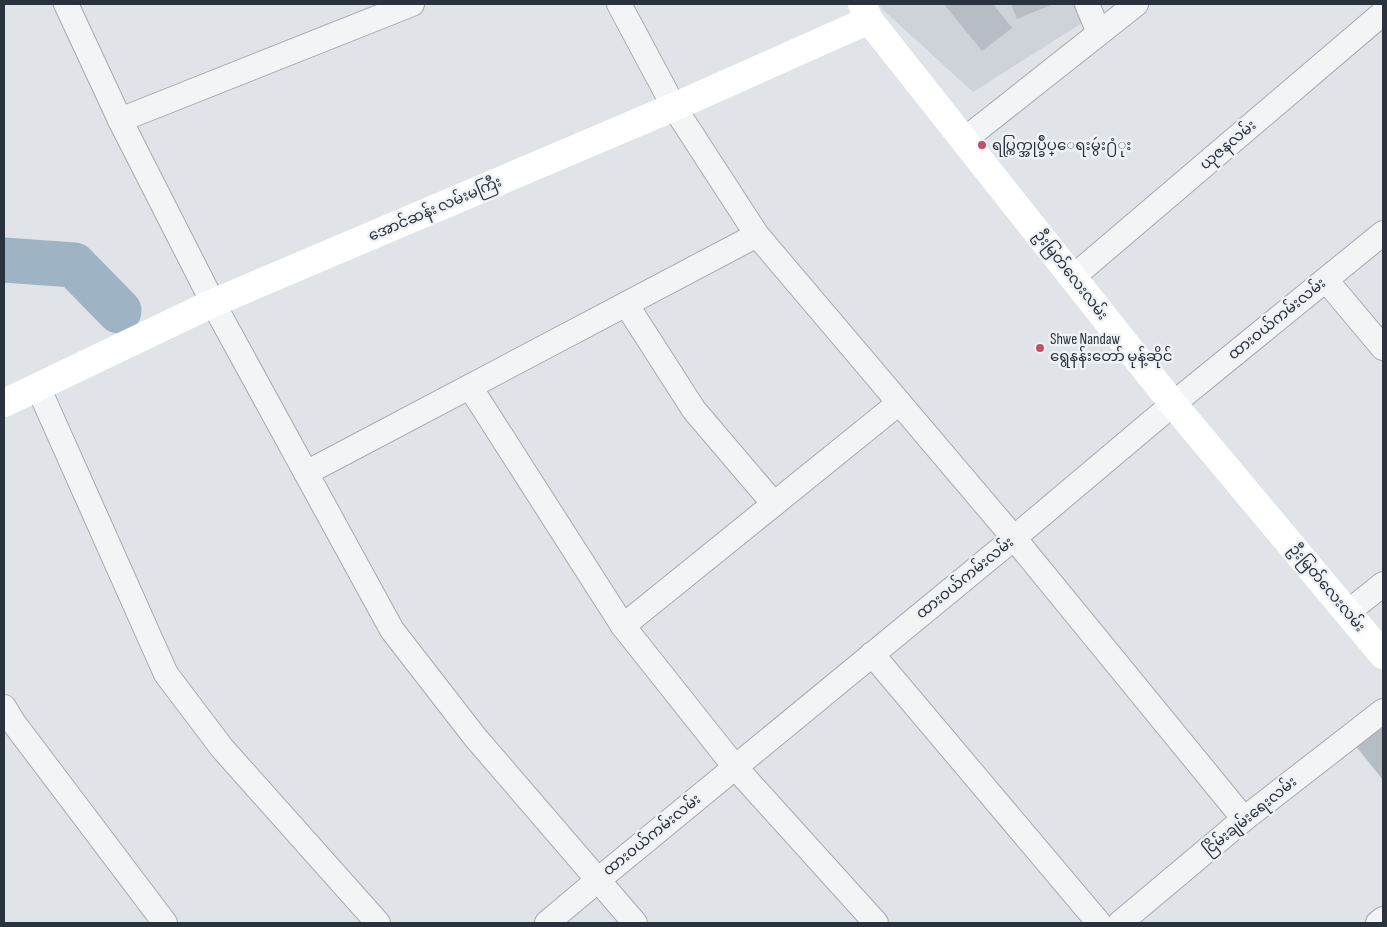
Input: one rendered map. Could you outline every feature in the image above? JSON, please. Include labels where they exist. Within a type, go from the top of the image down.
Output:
[{"type":"main road","name":"အောင်ဆန်း လမ်းမကြီး","points":[[4,404],[213,303],[674,108],[865,12]]},
{"type":"main road","name":"ဦးမြတ်လေးလမ်း","points":[[865,12],[1173,404],[1383,655]]},
{"type":"street","points":[[66,4],[120,120],[213,303],[392,630],[474,738],[635,923]]},
{"type":"street","points":[[120,120],[412,4]]},
{"type":"street","points":[[619,4],[674,108],[757,235],[1014,538],[1244,819]]},
{"type":"street","points":[[1087,4],[1099,32]]},
{"type":"street","points":[[964,140],[1136,4]]},
{"type":"street","name":"ယုဇနလမ်း","points":[[1073,277],[1383,13]]},
{"type":"street","name":"ထားဝယ်ကမ်းလမ်း","points":[[547,923],[1014,538],[1173,404],[1383,233]]},
{"type":"street","points":[[306,473],[757,235]]},
{"type":"street","points":[[1326,280],[1383,348]]},
{"type":"street","points":[[626,304],[694,410],[774,504]]},
{"type":"street","points":[[470,386],[623,626],[735,767],[876,923]]},
{"type":"street","points":[[38,387],[166,674],[222,748],[378,923]]},
{"type":"street","points":[[623,626],[899,403]]},
{"type":"street","points":[[1347,612],[1383,584]]},
{"type":"street","points":[[872,654],[1099,923]]},
{"type":"street","points":[[4,707],[19,730],[165,923]]},
{"type":"street","name":"ငြိမ်းချမ်းရေးလမ်း","points":[[1120,923],[1244,819],[1383,711]]},
{"type":"street","points":[[1378,923],[1383,919]]},
{"type":"shaded area","points":[[879,4],[1074,4],[1082,23],[973,92],[881,8]]},
{"type":"building","points":[[944,4],[993,4],[1012,28],[982,51]]},
{"type":"building","points":[[1011,4],[1053,4],[1017,19]]},
{"type":"building","points":[[1383,722],[1383,780],[1355,745]]},
{"type":"waterway","points":[[4,260],[74,265],[119,311]]},
{"type":"place","name":"ရပ္ကြက္အုပ္ခ်ဳပ္ေရးမွဴး႐ံုး","points":[[982,145]]},
{"type":"place","name":"Shwe Nandaw ရွေနန်းတော် မုန့်ဆိုင်","points":[[1040,348]]}]
